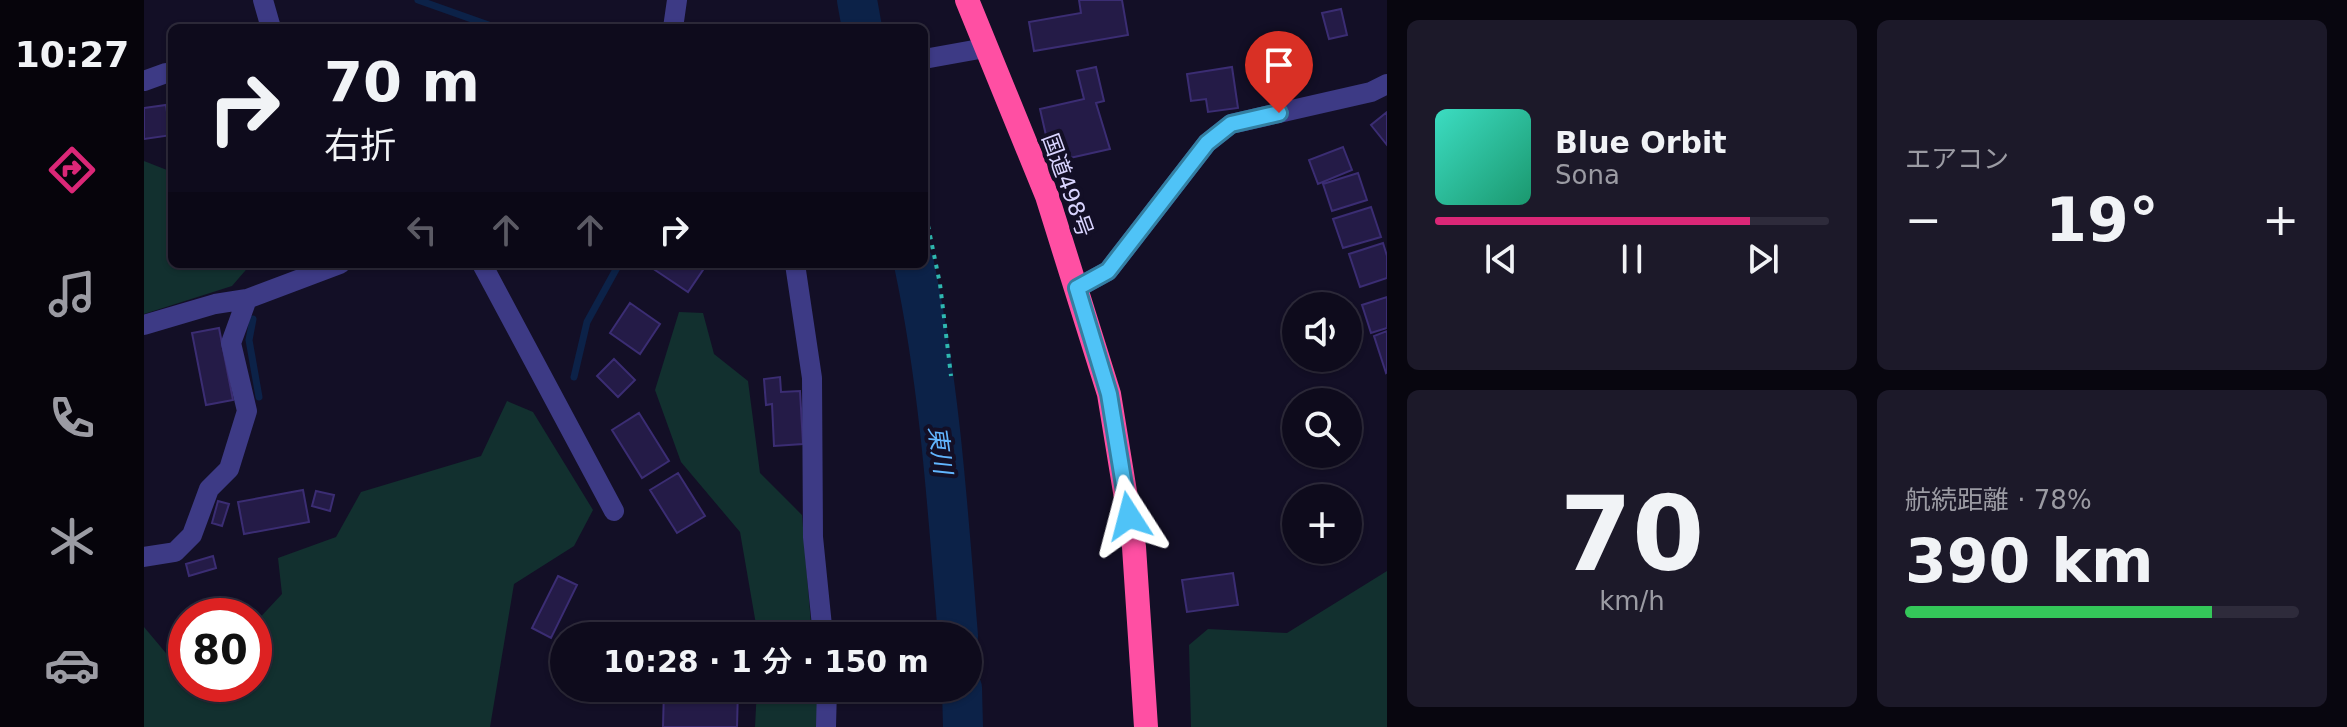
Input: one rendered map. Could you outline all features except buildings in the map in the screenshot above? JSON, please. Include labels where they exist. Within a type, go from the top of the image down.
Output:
[{"type":"highway","name":"国道498号","points":[[967,0],[1047,196],[1109,394],[1134,547],[1146,727]]},
{"type":"street","points":[[263,0],[270,24]]},
{"type":"street","points":[[674,24],[677,0]]},
{"type":"street","points":[[928,58],[985,48]]},
{"type":"street","points":[[144,81],[168,74]]},
{"type":"street","points":[[1077,288],[1108,271],[1207,143],[1231,124],[1371,92],[1387,84]]},
{"type":"street","points":[[144,325],[215,304],[247,299],[329,268]]},
{"type":"street","points":[[484,268],[614,511]]},
{"type":"street","points":[[796,268],[812,378],[813,537],[822,622]]},
{"type":"street","points":[[144,557],[175,552],[192,535],[209,489],[229,469],[247,411],[231,343],[247,299]]},
{"type":"street","points":[[826,727],[827,702]]},
{"type":"path","points":[[928,226],[940,284],[951,376]]},
{"type":"green space","points":[[144,161],[168,170],[168,268],[248,268],[232,286],[144,314]]},
{"type":"green space","points":[[679,312],[703,313],[714,354],[748,381],[760,473],[802,515],[811,622],[756,622],[740,532],[681,462],[655,390]]},
{"type":"green space","points":[[507,401],[533,412],[593,510],[574,546],[514,584],[490,727],[144,727],[144,627],[168,656],[168,702],[272,702],[272,605],[282,594],[278,558],[336,537],[361,492],[481,456]]},
{"type":"green space","points":[[1387,571],[1387,727],[1191,727],[1189,645],[1208,629],[1287,633]]},
{"type":"green space","points":[[756,702],[817,702],[817,727],[755,727]]},
{"type":"waterway","points":[[418,0],[486,24]]},
{"type":"waterway","name":"東川","points":[[857,0],[861,24]]},
{"type":"waterway","points":[[574,377],[587,322],[617,268]]},
{"type":"waterway","name":"東川","points":[[915,268],[937,403],[957,622]]},
{"type":"waterway","points":[[253,319],[249,340],[259,397]]},
{"type":"waterway","name":"東川","points":[[962,702],[963,727]]},
{"type":"route","points":[[1129,516],[1109,394],[1077,288],[1108,271],[1207,143],[1231,124],[1279,113]]}]
